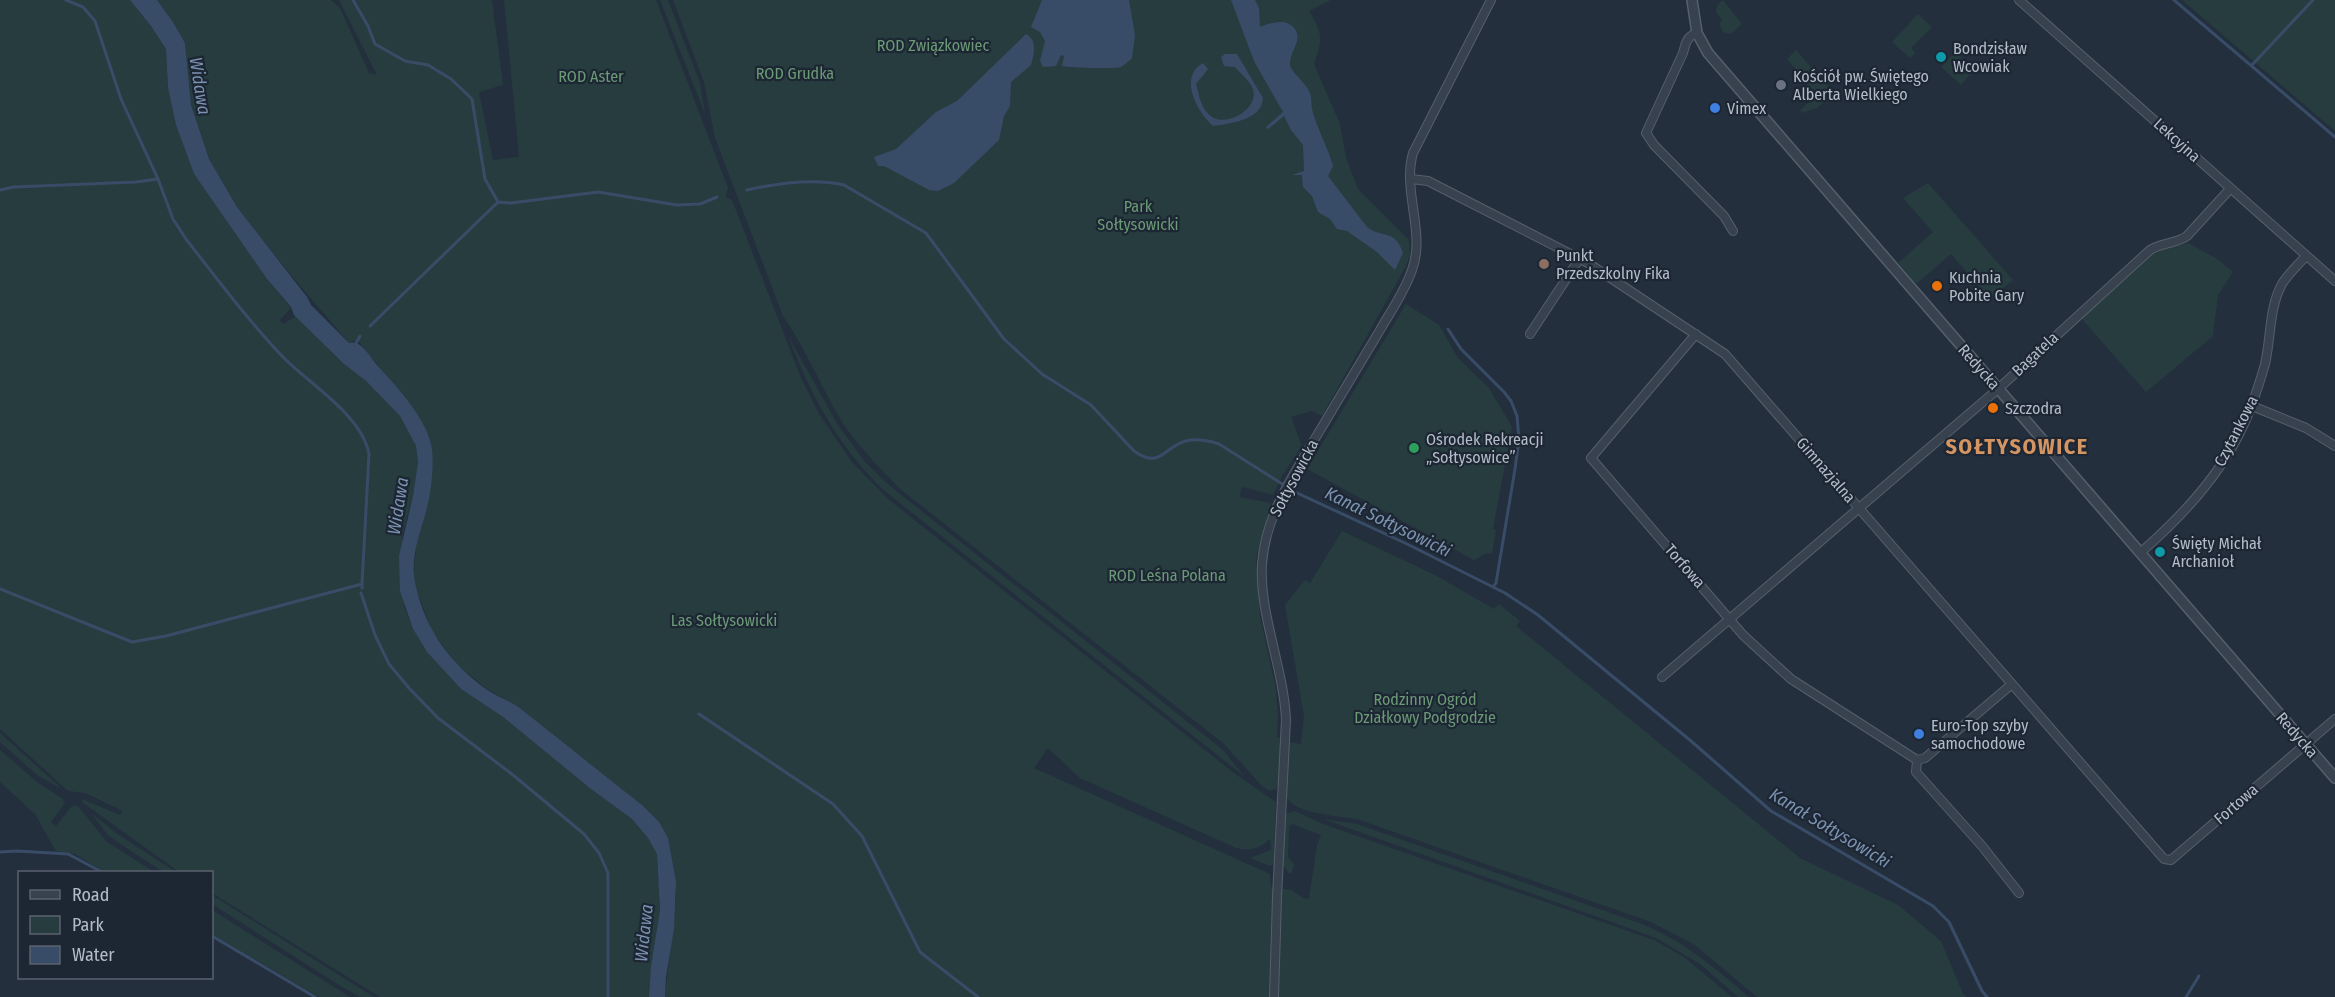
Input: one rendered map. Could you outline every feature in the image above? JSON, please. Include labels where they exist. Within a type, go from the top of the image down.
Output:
[{"type":"street","name":"Sołtysowicka","points":[[1274,997],[1286,720],[1285,700],[1264,596],[1262,566],[1265,541],[1281,495],[1358,367],[1412,271],[1416,246],[1411,180],[1412,158],[1416,144],[1491,0]]},
{"type":"street","name":"Redycka","points":[[1692,0],[1697,33],[1708,53],[2335,778]]},
{"type":"street","name":"Lekcyjna","points":[[2019,0],[2335,281]]},
{"type":"street","points":[[1697,33],[1691,35],[1686,42],[1646,134],[1724,216],[1733,231]]},
{"type":"street","name":"Gimnazjalna","points":[[1411,180],[1420,178],[1428,181],[1580,258],[1725,354],[2164,860]]},
{"type":"street","name":"Bagatela","points":[[1662,677],[1998,389],[2150,250],[2159,244],[2181,240],[2187,236],[2230,189]]},
{"type":"street","name":"Czytankowa","points":[[2140,553],[2169,527],[2202,491],[2232,446],[2252,406],[2265,364],[2277,295],[2283,283],[2306,256]]},
{"type":"street","points":[[1530,334],[1580,258]]},
{"type":"street","name":"Torfowa","points":[[1696,334],[1591,458],[1743,635],[1791,679],[1917,760]]},
{"type":"street","points":[[2252,406],[2306,428],[2335,446]]},
{"type":"street","points":[[2013,684],[1925,758],[1917,760],[1916,772],[1982,846],[2019,892]]},
{"type":"street","name":"Fortowa","points":[[2164,860],[2171,860],[2335,719]]},
{"type":"green space","points":[[0,0],[130,0],[166,49],[168,88],[176,125],[194,174],[267,279],[291,308],[280,320],[283,324],[296,316],[400,416],[416,446],[418,462],[413,496],[402,536],[404,606],[413,629],[427,652],[461,689],[503,717],[591,789],[632,819],[648,838],[657,854],[660,910],[651,966],[649,997],[380,997],[213,894],[213,871],[178,871],[82,802],[82,799],[120,815],[123,811],[85,793],[68,791],[0,729]]},
{"type":"green space","points":[[157,0],[331,0],[340,8],[369,73],[377,75],[339,0],[492,0],[503,85],[479,92],[493,160],[519,157],[504,0],[656,0],[728,188],[726,197],[732,200],[801,378],[819,414],[852,462],[888,499],[1234,773],[1276,802],[1274,864],[1270,866],[1250,858],[1271,850],[1270,839],[1254,848],[1236,848],[1080,778],[1048,748],[1034,768],[1270,874],[1271,887],[1291,890],[1305,899],[1309,898],[1317,845],[1321,835],[1292,824],[1289,827],[1288,857],[1294,864],[1289,874],[1283,865],[1285,818],[1287,813],[1295,811],[1323,824],[1654,940],[1684,957],[1732,997],[665,997],[676,898],[676,881],[668,838],[572,750],[518,707],[487,689],[457,665],[432,631],[413,575],[417,539],[427,509],[431,476],[430,440],[413,408],[359,342],[349,343],[237,207],[209,159],[191,105],[185,43]]},
{"type":"green space","points":[[660,0],[668,0],[700,83],[705,114]]},
{"type":"green space","points":[[673,0],[1331,0],[1309,11],[1317,25],[1320,37],[1314,64],[1340,124],[1346,158],[1358,189],[1409,240],[1410,256],[1322,416],[1312,411],[1291,417],[1302,446],[1282,476],[1273,495],[1242,487],[1239,497],[1271,503],[1256,558],[1260,616],[1276,689],[1277,737],[1281,738],[1276,789],[1270,791],[1262,786],[1224,744],[899,488],[850,433],[836,412],[800,342],[783,316],[715,138],[704,82]]},
{"type":"green space","points":[[1723,0],[1742,24],[1731,34],[1723,32],[1719,24],[1722,20],[1716,12],[1717,5]]},
{"type":"green space","points":[[2182,0],[2335,0],[2335,131]]},
{"type":"green space","points":[[1918,14],[1932,27],[1911,48],[1915,53],[1910,58],[1892,42]]},
{"type":"green space","points":[[1796,50],[1830,89],[1827,99],[1817,108],[1802,113],[1800,110],[1814,98],[1815,93],[1787,59]]},
{"type":"green space","points":[[1955,52],[1975,69],[1961,85],[1941,67]]},
{"type":"green space","points":[[1928,183],[2013,280],[1990,299],[1951,254],[1916,284],[1898,263],[1933,232],[1903,198]]},
{"type":"green space","points":[[2188,243],[2216,258],[2233,272],[2218,295],[2213,336],[2146,392],[2081,318],[2154,252]]},
{"type":"green space","name":"Ośrodek Rekreacji „Sołtysowice”","points":[[1406,304],[1439,325],[1458,358],[1489,388],[1512,427],[1493,529],[1496,530],[1492,554],[1487,553],[1474,560],[1307,469]]},
{"type":"green space","points":[[788,336],[838,425],[865,462],[890,486],[1222,749],[1245,777],[881,488],[851,453],[826,417],[806,379]]},
{"type":"green space","name":"Rodzinny Ogród Działkowy Podgrodzie","points":[[1342,531],[1435,575],[1494,609],[1499,604],[1520,621],[1516,626],[1800,858],[1898,905],[1941,941],[1963,994],[1967,997],[1757,997],[1695,945],[1651,922],[1357,819],[1307,811],[1291,803],[1287,797],[1289,742],[1301,744],[1304,716],[1285,605],[1305,580],[1310,583]]},
{"type":"green space","points":[[0,733],[60,788],[37,775],[0,742]]},
{"type":"green space","points":[[0,750],[37,782],[63,799],[64,804],[51,822],[56,826],[71,807],[74,805],[79,807],[106,841],[152,871],[103,871],[75,854],[56,851],[35,814],[0,782]]},
{"type":"green space","points":[[91,813],[116,833],[174,871],[161,871],[108,835]]},
{"type":"green space","points":[[1323,819],[1357,824],[1642,924],[1686,947],[1749,997],[1738,997],[1700,964],[1656,938]]},
{"type":"green space","points":[[213,896],[374,997],[360,997],[213,905]]},
{"type":"green space","points":[[213,911],[350,997],[319,997],[213,935]]},
{"type":"water","points":[[130,0],[157,0],[185,43],[191,105],[209,159],[237,207],[311,305],[349,343],[353,342],[365,350],[411,404],[425,427],[432,449],[431,489],[416,549],[414,577],[420,603],[441,644],[473,679],[490,692],[521,709],[642,805],[659,822],[668,838],[676,881],[674,929],[665,997],[649,997],[651,966],[660,910],[657,854],[648,838],[632,819],[591,789],[503,717],[461,689],[427,652],[413,629],[400,591],[399,556],[413,496],[418,462],[416,446],[400,416],[366,381],[344,364],[294,315],[291,307],[267,279],[194,174],[176,125],[168,88],[166,49]]},
{"type":"water","points":[[1042,0],[1129,0],[1135,35],[1132,58],[1121,67],[1082,68],[1062,66],[1064,56],[1061,55],[1056,66],[1043,67],[1040,61],[1045,41],[1040,32],[1031,27]]},
{"type":"water","points":[[1231,0],[1255,0],[1259,8],[1260,27],[1283,22],[1295,29],[1297,42],[1290,65],[1310,93],[1314,116],[1333,166],[1328,176],[1367,227],[1392,237],[1400,245],[1403,253],[1395,270],[1377,252],[1347,231],[1337,229],[1330,219],[1318,212],[1312,196],[1303,187],[1302,175],[1292,175],[1304,171],[1303,145],[1291,130],[1284,116],[1268,129],[1266,127],[1283,112],[1254,61]]},
{"type":"water","points":[[1026,34],[1034,44],[1031,65],[1011,82],[1010,106],[1004,116],[999,140],[954,183],[938,191],[929,190],[884,166],[878,166],[874,157],[896,149],[936,112],[957,101]]},
{"type":"water","points":[[1225,54],[1237,54],[1263,98],[1262,105],[1251,116],[1213,126],[1196,104],[1191,85],[1196,69],[1203,63],[1208,69],[1196,84],[1203,106],[1212,117],[1226,120],[1234,118],[1247,109],[1254,96],[1252,86],[1235,67],[1224,66],[1221,57]]},
{"type":"waterway","points":[[66,0],[83,7],[95,21],[121,99],[158,179],[173,219],[186,239],[269,342],[293,367],[346,413],[364,440],[369,454],[362,584]]},
{"type":"waterway","name":"Kanał Sołtysowicki","points":[[353,0],[375,44],[405,61],[428,65],[451,79],[472,99],[485,179],[498,202],[511,203],[598,192],[677,205],[700,204],[717,197]]},
{"type":"waterway","points":[[2174,0],[2335,137]]},
{"type":"waterway","points":[[2252,65],[2313,0]]},
{"type":"waterway","points":[[0,190],[14,187],[158,179]]},
{"type":"waterway","name":"Kanał Sołtysowicki","points":[[747,190],[796,182],[844,185],[926,233],[1004,339],[1042,374],[1091,405],[1134,451],[1143,456],[1156,458],[1178,444],[1190,440],[1219,444],[1295,492],[1505,593],[1538,615],[1691,741],[1771,811],[1933,906],[1949,922],[1987,997]]},
{"type":"waterway","points":[[370,326],[498,202]]},
{"type":"waterway","points":[[1448,329],[1461,349],[1504,392],[1511,401],[1517,416],[1519,440],[1515,469],[1496,583],[1493,587]]},
{"type":"waterway","points":[[355,345],[360,336]]},
{"type":"waterway","points":[[0,589],[132,642],[166,636],[362,584],[362,588]]},
{"type":"waterway","points":[[361,593],[375,635],[389,664],[409,688],[438,718],[513,775],[584,834],[599,853],[608,873],[608,997]]},
{"type":"waterway","points":[[699,714],[833,804],[862,836],[920,952],[978,997]]},
{"type":"waterway","points":[[0,852],[68,854],[100,871]]},
{"type":"waterway","points":[[213,937],[315,997]]},
{"type":"waterway","points":[[2186,997],[2199,976]]},
{"type":"place","name":"Bondzisław Wcowiak","points":[[1941,57]]},
{"type":"place","name":"Kościół pw. Świętego Alberta Wielkiego","points":[[1781,85]]},
{"type":"place","name":"Vimex","points":[[1715,108]]},
{"type":"place","name":"Punkt Przedszkolny Fika","points":[[1544,264]]},
{"type":"place","name":"Kuchnia Pobite Gary","points":[[1937,286]]},
{"type":"place","name":"Szczodra","points":[[1993,408]]},
{"type":"place","name":"Ośrodek Rekreacji „Sołtysowice”","points":[[1414,448]]},
{"type":"place","name":"Święty Michał Archanioł","points":[[2160,552]]},
{"type":"place","name":"Euro-Top szyby samochodowe","points":[[1919,734]]},
{"type":"district","name":"SOŁTYSOWICE","points":[[2017,446]]},
{"type":"park label","name":"ROD Związkowiec","points":[[933,45]]},
{"type":"park label","name":"ROD Grudka","points":[[795,73]]},
{"type":"park label","name":"ROD Aster","points":[[591,76]]},
{"type":"park label","name":"Park Sołtysowicki","points":[[1138,215]]},
{"type":"park label","name":"ROD Leśna Polana","points":[[1167,575]]},
{"type":"park label","name":"Las Sołtysowicki","points":[[724,620]]},
{"type":"water label","name":"Widawa","points":[[200,86]]},
{"type":"water label","name":"Widawa","points":[[398,506]]},
{"type":"water label","name":"Widawa","points":[[644,933]]}]
